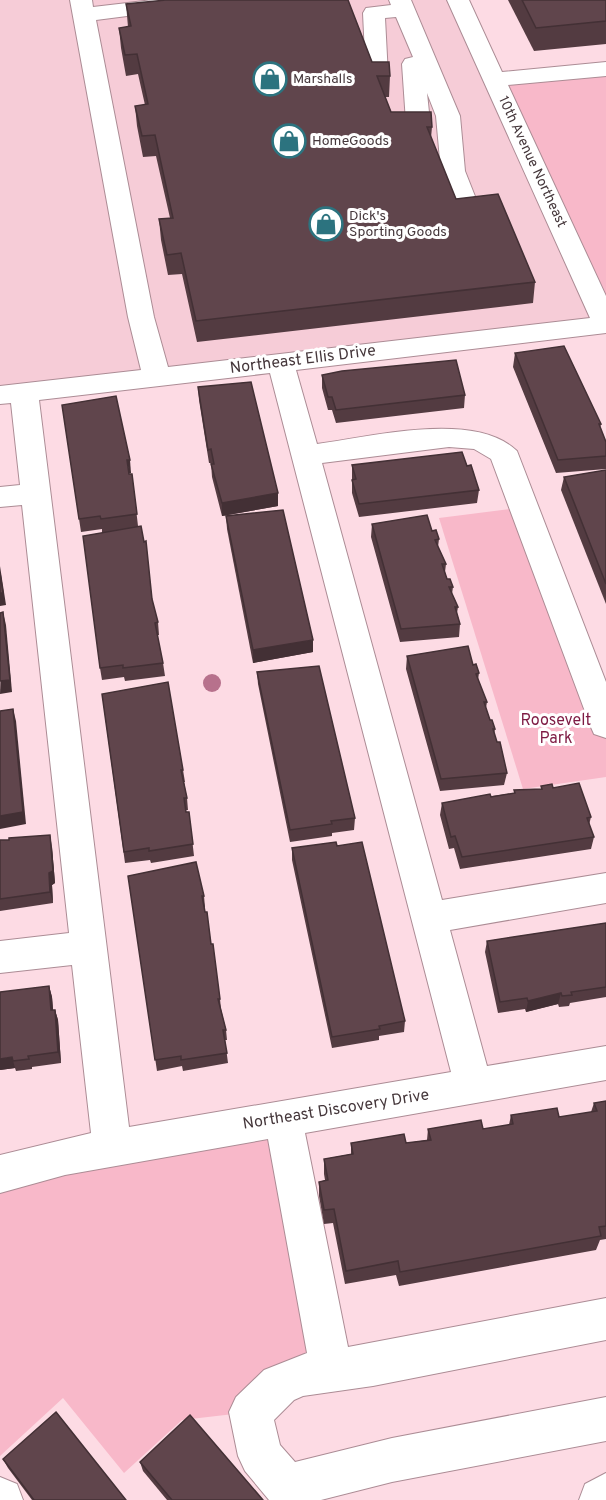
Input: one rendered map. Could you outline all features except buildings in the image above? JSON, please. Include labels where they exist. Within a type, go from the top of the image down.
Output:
[{"type":"street","points":[[157,377],[141,317],[82,7],[205,0]]},
{"type":"street","name":"10th Avenue Northeast","points":[[458,0],[606,324]]},
{"type":"street","points":[[377,76],[374,13],[402,5],[448,116],[453,171],[470,214]]},
{"type":"street","points":[[418,122],[413,64],[426,63]]},
{"type":"street","points":[[495,80],[606,69]]},
{"type":"street","name":"Northeast Ellis Drive","points":[[12,394],[606,324]]},
{"type":"street","points":[[281,363],[474,1087]]},
{"type":"street","points":[[12,394],[36,493],[112,1149]]},
{"type":"street","points":[[305,455],[449,437],[470,438],[497,446],[507,458],[606,725]]},
{"type":"street","points":[[0,497],[36,493]]},
{"type":"street","points":[[428,918],[606,888]]},
{"type":"street","points":[[0,957],[88,946]]},
{"type":"street","name":"Northeast Discovery Drive","points":[[0,1174],[65,1156],[606,1063]]},
{"type":"street","points":[[283,1118],[331,1370]]},
{"type":"street","name":"Northeast Discovery Drive","points":[[0,1157],[65,1156]]},
{"type":"street","points":[[606,1319],[373,1365],[299,1375],[279,1384],[251,1412],[260,1456],[293,1493],[392,1461],[606,1419]]},
{"type":"street","points":[[601,1500],[606,1495]]},
{"type":"shaded area","points":[[0,0],[458,0],[606,324],[0,395]]},
{"type":"green space","points":[[606,69],[606,324],[494,80]]},
{"type":"green space","name":"Roosevelt Park","points":[[525,507],[606,725],[606,777],[523,789],[439,518]]},
{"type":"green space","points":[[283,1118],[331,1370],[251,1412],[182,1420],[124,1473],[63,1398],[0,1456],[0,1174]]},
{"type":"place","name":"Marshalls","points":[[270,79]]},
{"type":"place","name":"HomeGoods","points":[[289,141]]},
{"type":"place","name":"Dick's Sporting Goods","points":[[326,224]]}]
